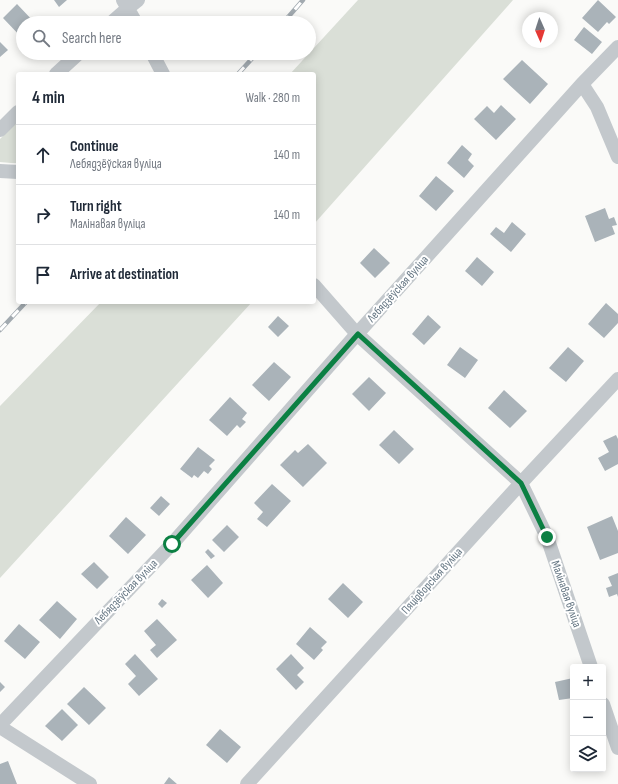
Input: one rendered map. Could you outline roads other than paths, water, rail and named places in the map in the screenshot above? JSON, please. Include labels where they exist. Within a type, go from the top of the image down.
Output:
[{"type":"street","points":[[118,16],[130,3],[134,16]]},
{"type":"street","name":"Лебядзёўская вуліца","points":[[0,726],[172,544],[582,84],[618,47]]},
{"type":"street","points":[[58,72],[71,60]]},
{"type":"street","points":[[156,60],[162,72]]},
{"type":"street","points":[[582,84],[597,107],[618,157]]},
{"type":"street","points":[[0,130],[16,114]]},
{"type":"street","points":[[0,171],[16,172]]},
{"type":"street","name":"Малінавая вуліца","points":[[316,288],[358,334],[521,483],[547,537],[590,664]]},
{"type":"street","name":"Пяцідворская вуліца","points":[[247,784],[521,483],[618,379]]},
{"type":"street","points":[[606,713],[618,748]]},
{"type":"street","points":[[0,726],[90,784]]},
{"type":"railway","points":[[289,16],[303,0]]},
{"type":"railway","points":[[240,72],[251,60]]},
{"type":"railway","points":[[0,330],[24,304]]}]
